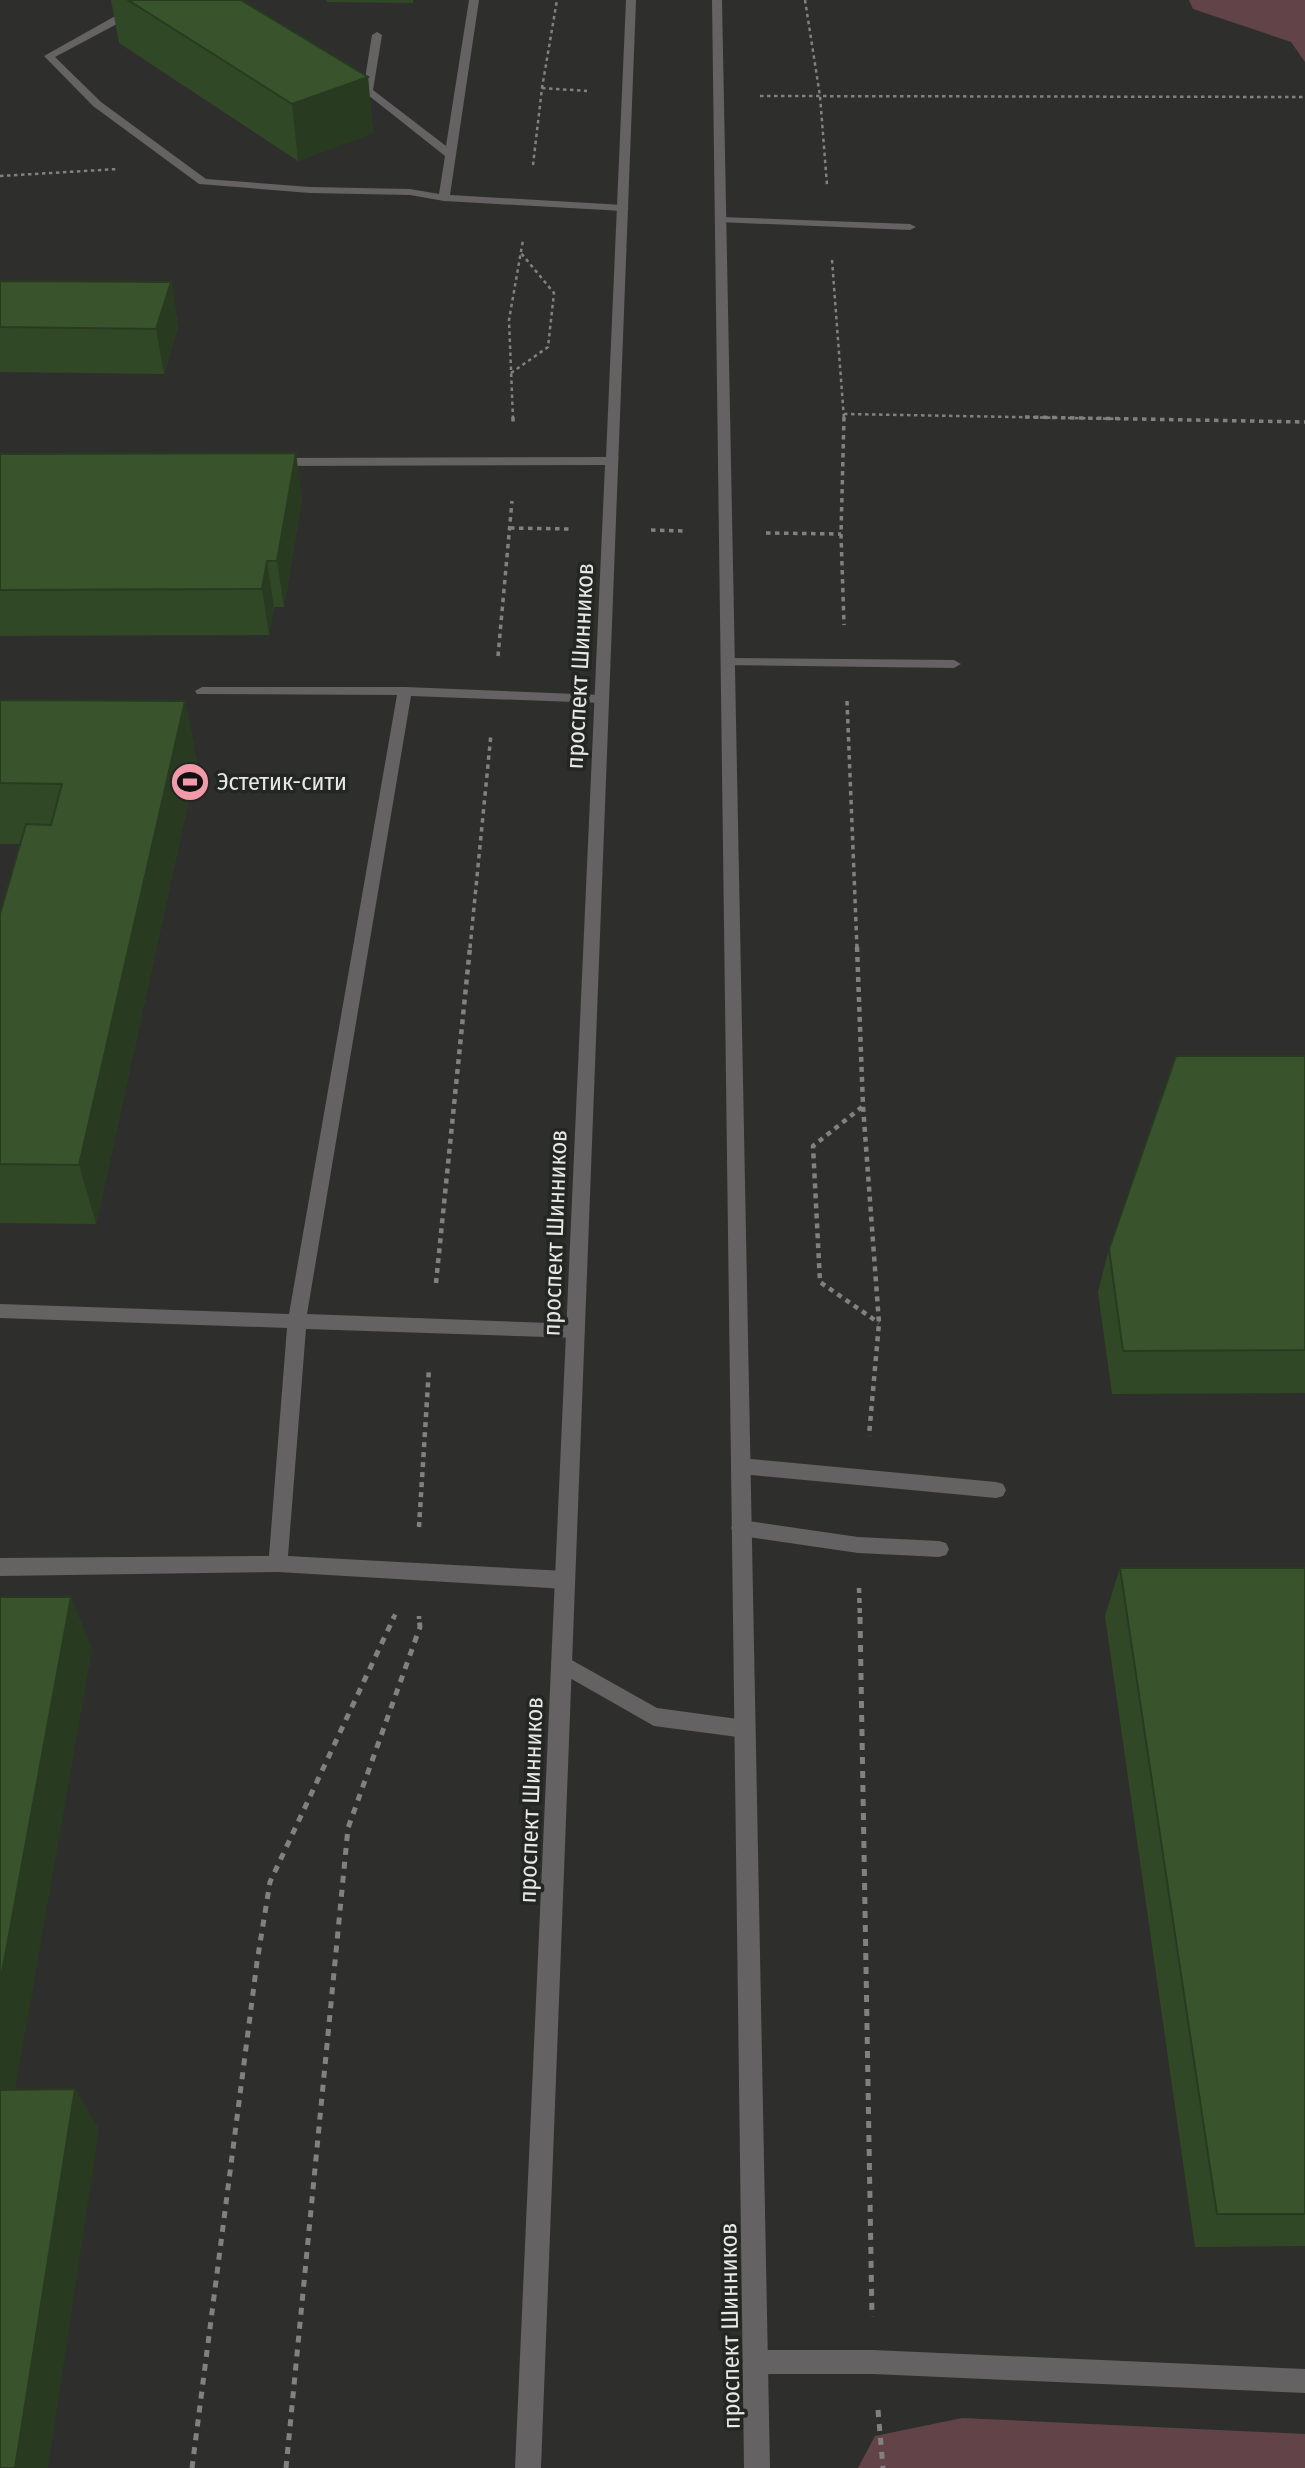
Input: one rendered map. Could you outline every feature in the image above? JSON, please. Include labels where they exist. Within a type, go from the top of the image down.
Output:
[{"type":"street","points":[[157,0],[145,3],[49,56],[97,104],[203,182],[310,190],[410,192],[444,198],[623,208]]},
{"type":"street","points":[[444,198],[474,0]]},
{"type":"street","name":"проспект Шинников","points":[[528,2468],[611,530],[631,0]]},
{"type":"street","name":"проспект Шинников","points":[[717,0],[757,2468]]},
{"type":"street","points":[[377,35],[368,91],[451,155]]},
{"type":"street","points":[[721,220],[910,227]]},
{"type":"street","points":[[265,462],[612,461]]},
{"type":"street","points":[[728,662],[954,664]]},
{"type":"street","points":[[202,691],[405,691],[602,699]]},
{"type":"street","points":[[278,1564],[297,1322],[405,691]]},
{"type":"street","points":[[0,1311],[576,1331]]},
{"type":"street","points":[[741,1466],[996,1490]]},
{"type":"street","points":[[741,1528],[858,1545],[939,1549]]},
{"type":"street","points":[[0,1567],[278,1564],[565,1580]]},
{"type":"street","points":[[561,1663],[654,1717],[745,1728]]},
{"type":"street","points":[[755,2362],[873,2362],[1305,2381]]},
{"type":"path","points":[[286,2468],[348,1828],[420,1627],[416,1571],[432,1326],[516,461],[509,320],[530,202],[542,88],[557,0]]},
{"type":"path","points":[[805,0],[820,96],[844,414],[841,534],[863,1106],[880,1323],[864,1478]]},
{"type":"path","points":[[542,88],[627,94]]},
{"type":"path","points":[[719,95],[1305,97]]},
{"type":"path","points":[[0,176],[179,164]]},
{"type":"path","points":[[511,373],[548,347],[554,293],[521,253]]},
{"type":"path","points":[[844,414],[1305,422]]},
{"type":"path","points":[[510,527],[841,534]]},
{"type":"path","points":[[863,1106],[813,1146],[820,1282],[880,1323]]},
{"type":"path","points":[[858,1545],[873,2362],[883,2468]]},
{"type":"path","points":[[192,2468],[257,1962],[270,1882],[416,1571]]},
{"type":"shaded area","points":[[1189,0],[1305,0],[1305,62],[1291,42],[1193,9]]},
{"type":"shaded area","points":[[962,2418],[1305,2434],[1305,2468],[858,2468],[875,2436]]},
{"type":"building","points":[[128,0],[241,0],[368,77],[292,104]]},
{"type":"building","points":[[0,281],[171,282],[156,329],[0,327]]},
{"type":"building","points":[[296,453],[277,561],[267,561],[262,589],[0,590],[0,454]]},
{"type":"building","points":[[0,700],[185,701],[79,1165],[0,1164],[0,914],[26,824],[51,825],[62,784],[0,783]]},
{"type":"building","points":[[1176,1056],[1305,1056],[1305,1350],[1123,1351],[1109,1249]]},
{"type":"building","points":[[1120,1568],[1305,1568],[1305,2214],[1217,2214]]},
{"type":"building","points":[[0,1597],[71,1597],[0,1983]]},
{"type":"building","points":[[75,2089],[15,2468],[0,2468],[0,2090]]},
{"type":"place","name":"Эстетик-сити","points":[[190,782]]}]
